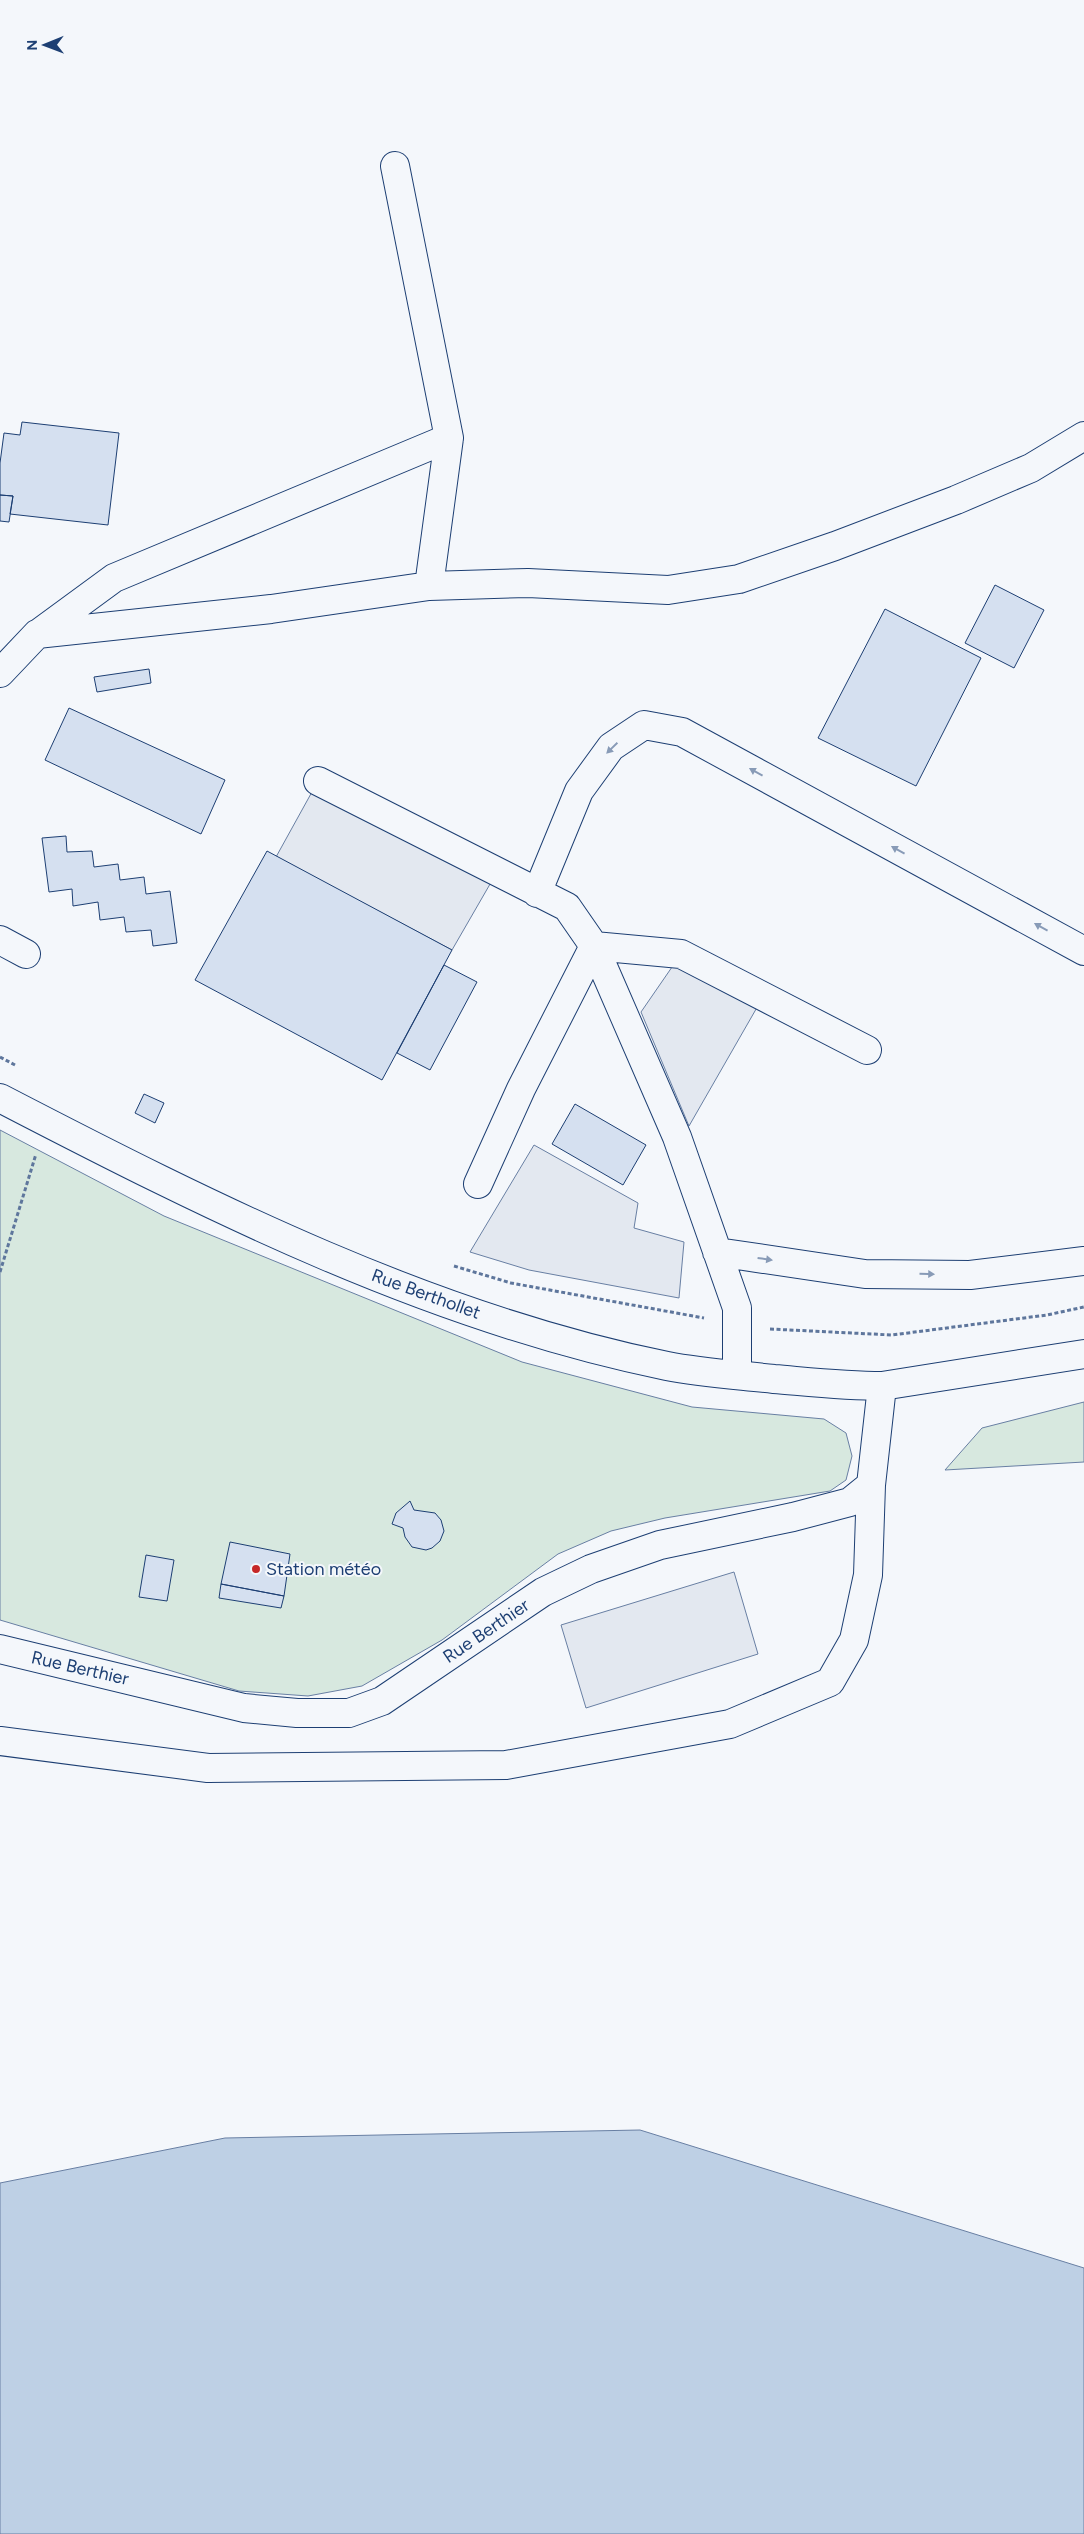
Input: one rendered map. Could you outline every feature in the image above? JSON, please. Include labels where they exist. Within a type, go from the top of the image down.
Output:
[{"type":"main road","points":[[395,166],[449,438],[429,586]]},
{"type":"main road","points":[[37,634],[271,609],[429,586],[528,583],[668,590],[739,579],[956,500],[1030,468],[1084,436]]},
{"type":"main road","points":[[0,673],[37,634],[114,578],[449,438]]},
{"type":"main road","points":[[537,893],[579,791],[610,748],[644,725],[682,732],[1084,951]]},
{"type":"main road","points":[[318,781],[567,907],[594,946],[677,1137],[737,1308],[737,1375]]},
{"type":"main road","points":[[0,940],[26,954]]},
{"type":"main road","points":[[594,946],[681,954],[867,1050]]},
{"type":"main road","points":[[478,1184],[521,1089],[594,946]]},
{"type":"main road","name":"Rue Berthollet","points":[[0,1098],[163,1183],[339,1262],[519,1329],[668,1366],[848,1386],[882,1386],[1084,1354]]},
{"type":"main road","points":[[717,1252],[865,1274],[970,1275],[1084,1261]]},
{"type":"main road","points":[[0,1741],[208,1768],[506,1765],[730,1724],[830,1682],[854,1640],[868,1575],[871,1485],[882,1386]]},
{"type":"main road","name":"Rue Berthier","points":[[0,1650],[244,1708],[297,1713],[349,1713],[382,1701],[543,1592],[591,1569],[660,1545],[793,1517],[850,1502],[871,1485]]},
{"type":"path","points":[[0,1057],[17,1066]]},
{"type":"path","points":[[0,1272],[45,1122]]},
{"type":"path","points":[[446,1264],[511,1283],[759,1328],[892,1335],[1047,1315],[1084,1307]]},
{"type":"shaded area","points":[[318,781],[497,872],[452,950],[276,857]]},
{"type":"shaded area","points":[[681,954],[763,997],[689,1126],[641,1012]]},
{"type":"shaded area","points":[[0,1130],[164,1216],[522,1362],[692,1407],[824,1419],[846,1433],[852,1456],[846,1480],[830,1491],[665,1518],[611,1531],[558,1554],[442,1640],[362,1686],[308,1696],[239,1691],[0,1620]]},
{"type":"shaded area","points":[[534,1145],[638,1203],[634,1228],[684,1242],[679,1298],[529,1270],[470,1252]]},
{"type":"shaded area","points":[[1084,1402],[1084,1462],[945,1470],[982,1428]]},
{"type":"shaded area","points":[[734,1572],[758,1654],[586,1708],[561,1625]]},
{"type":"water","points":[[640,2130],[1084,2268],[1084,2534],[0,2534],[0,2183],[225,2138]]},
{"type":"building","points":[[22,422],[119,433],[108,525],[10,514],[13,496],[0,495],[0,463],[4,433],[20,435]]},
{"type":"building","points":[[0,495],[13,496],[9,522],[0,521]]},
{"type":"building","points":[[995,585],[1044,610],[1014,668],[965,643]]},
{"type":"building","points":[[885,609],[981,658],[916,786],[818,738]]},
{"type":"building","points":[[149,669],[151,683],[97,692],[94,677]]},
{"type":"building","points":[[69,708],[225,780],[201,834],[45,760]]},
{"type":"building","points":[[66,836],[67,852],[92,851],[94,867],[118,864],[120,880],[144,877],[146,894],[170,891],[177,943],[153,946],[151,930],[126,932],[124,917],[100,920],[98,902],[73,906],[72,889],[49,892],[42,838]]},
{"type":"building","points":[[267,851],[452,950],[382,1080],[195,980]]},
{"type":"building","points":[[444,965],[477,982],[430,1070],[397,1053]]},
{"type":"building","points":[[144,1094],[164,1103],[155,1123],[135,1113]]},
{"type":"building","points":[[575,1104],[646,1145],[623,1185],[552,1144]]},
{"type":"building","points":[[410,1501],[414,1510],[435,1513],[441,1520],[444,1531],[440,1541],[432,1548],[426,1550],[412,1547],[405,1537],[403,1528],[392,1524],[396,1513]]},
{"type":"building","name":"Station météo","points":[[230,1542],[290,1554],[284,1596],[221,1584]]},
{"type":"building","points":[[146,1555],[174,1560],[167,1601],[139,1597]]},
{"type":"building","points":[[221,1584],[284,1596],[281,1608],[219,1598]]},
{"type":"place","name":"Station météo","points":[[256,1569]]}]
